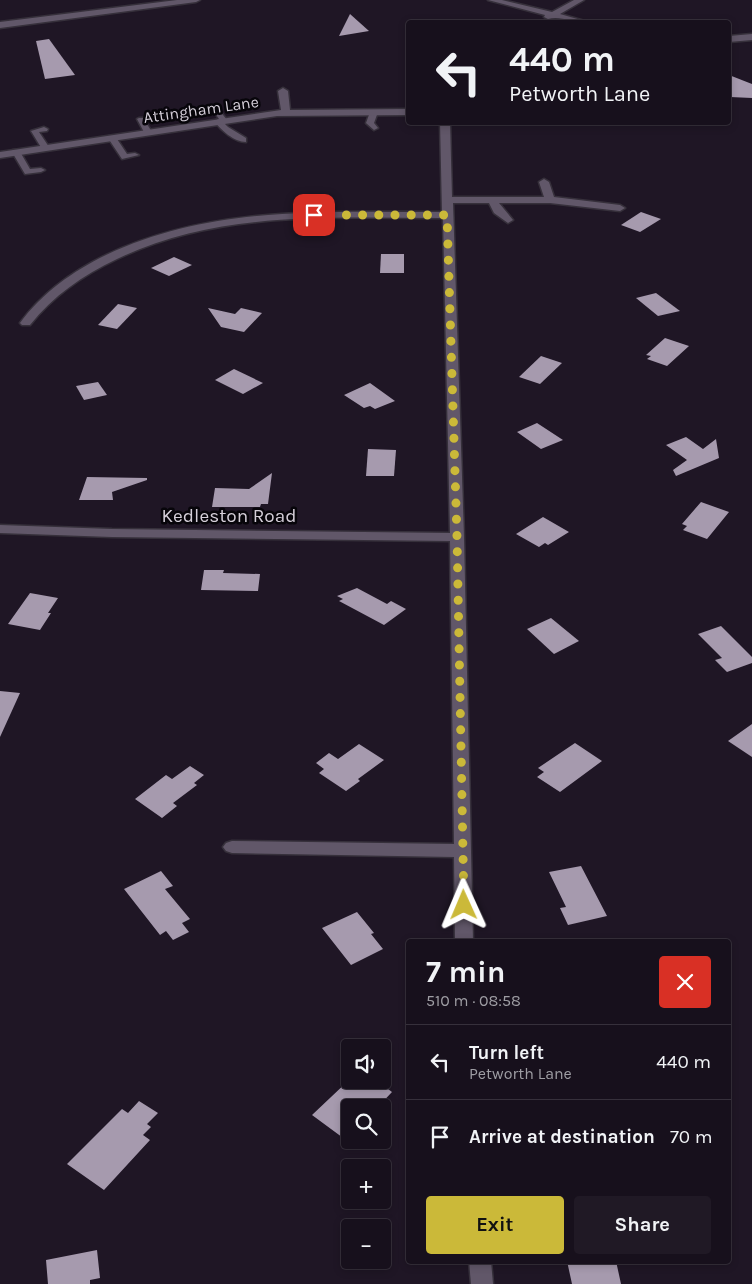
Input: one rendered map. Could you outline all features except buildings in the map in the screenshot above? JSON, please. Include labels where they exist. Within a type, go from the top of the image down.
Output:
[{"type":"street","points":[[0,25],[196,0]]},
{"type":"street","points":[[492,0],[575,20]]},
{"type":"street","points":[[543,20],[580,0]]},
{"type":"street","points":[[731,38],[752,37]]},
{"type":"street","points":[[283,91],[286,113]]},
{"type":"street","name":"Attingham Lane","points":[[0,155],[221,120],[286,113],[406,112]]},
{"type":"street","points":[[444,125],[457,537],[464,939]]},
{"type":"street","points":[[544,182],[550,200]]},
{"type":"street","points":[[447,200],[550,200],[620,208]]},
{"type":"street","points":[[492,200],[498,211],[508,220]]},
{"type":"street","points":[[26,323],[36,309],[65,284],[83,272],[122,251],[181,230],[221,221],[270,216],[447,215]]},
{"type":"street","name":"Kedleston Road","points":[[1,530],[457,537]]},
{"type":"street","points":[[232,847],[463,851]]},
{"type":"street","points":[[480,1264],[482,1284]]},
{"type":"lane","points":[[214,107],[225,129],[239,135],[243,140]]},
{"type":"lane","points":[[374,112],[370,123],[374,128]]},
{"type":"lane","points":[[141,119],[148,132]]},
{"type":"lane","points":[[44,129],[35,131],[45,147]]},
{"type":"lane","points":[[112,138],[125,157],[136,155]]},
{"type":"lane","points":[[16,152],[28,172],[40,170]]},
{"type":"route","points":[[314,215],[447,215],[457,537],[464,905]]}]
